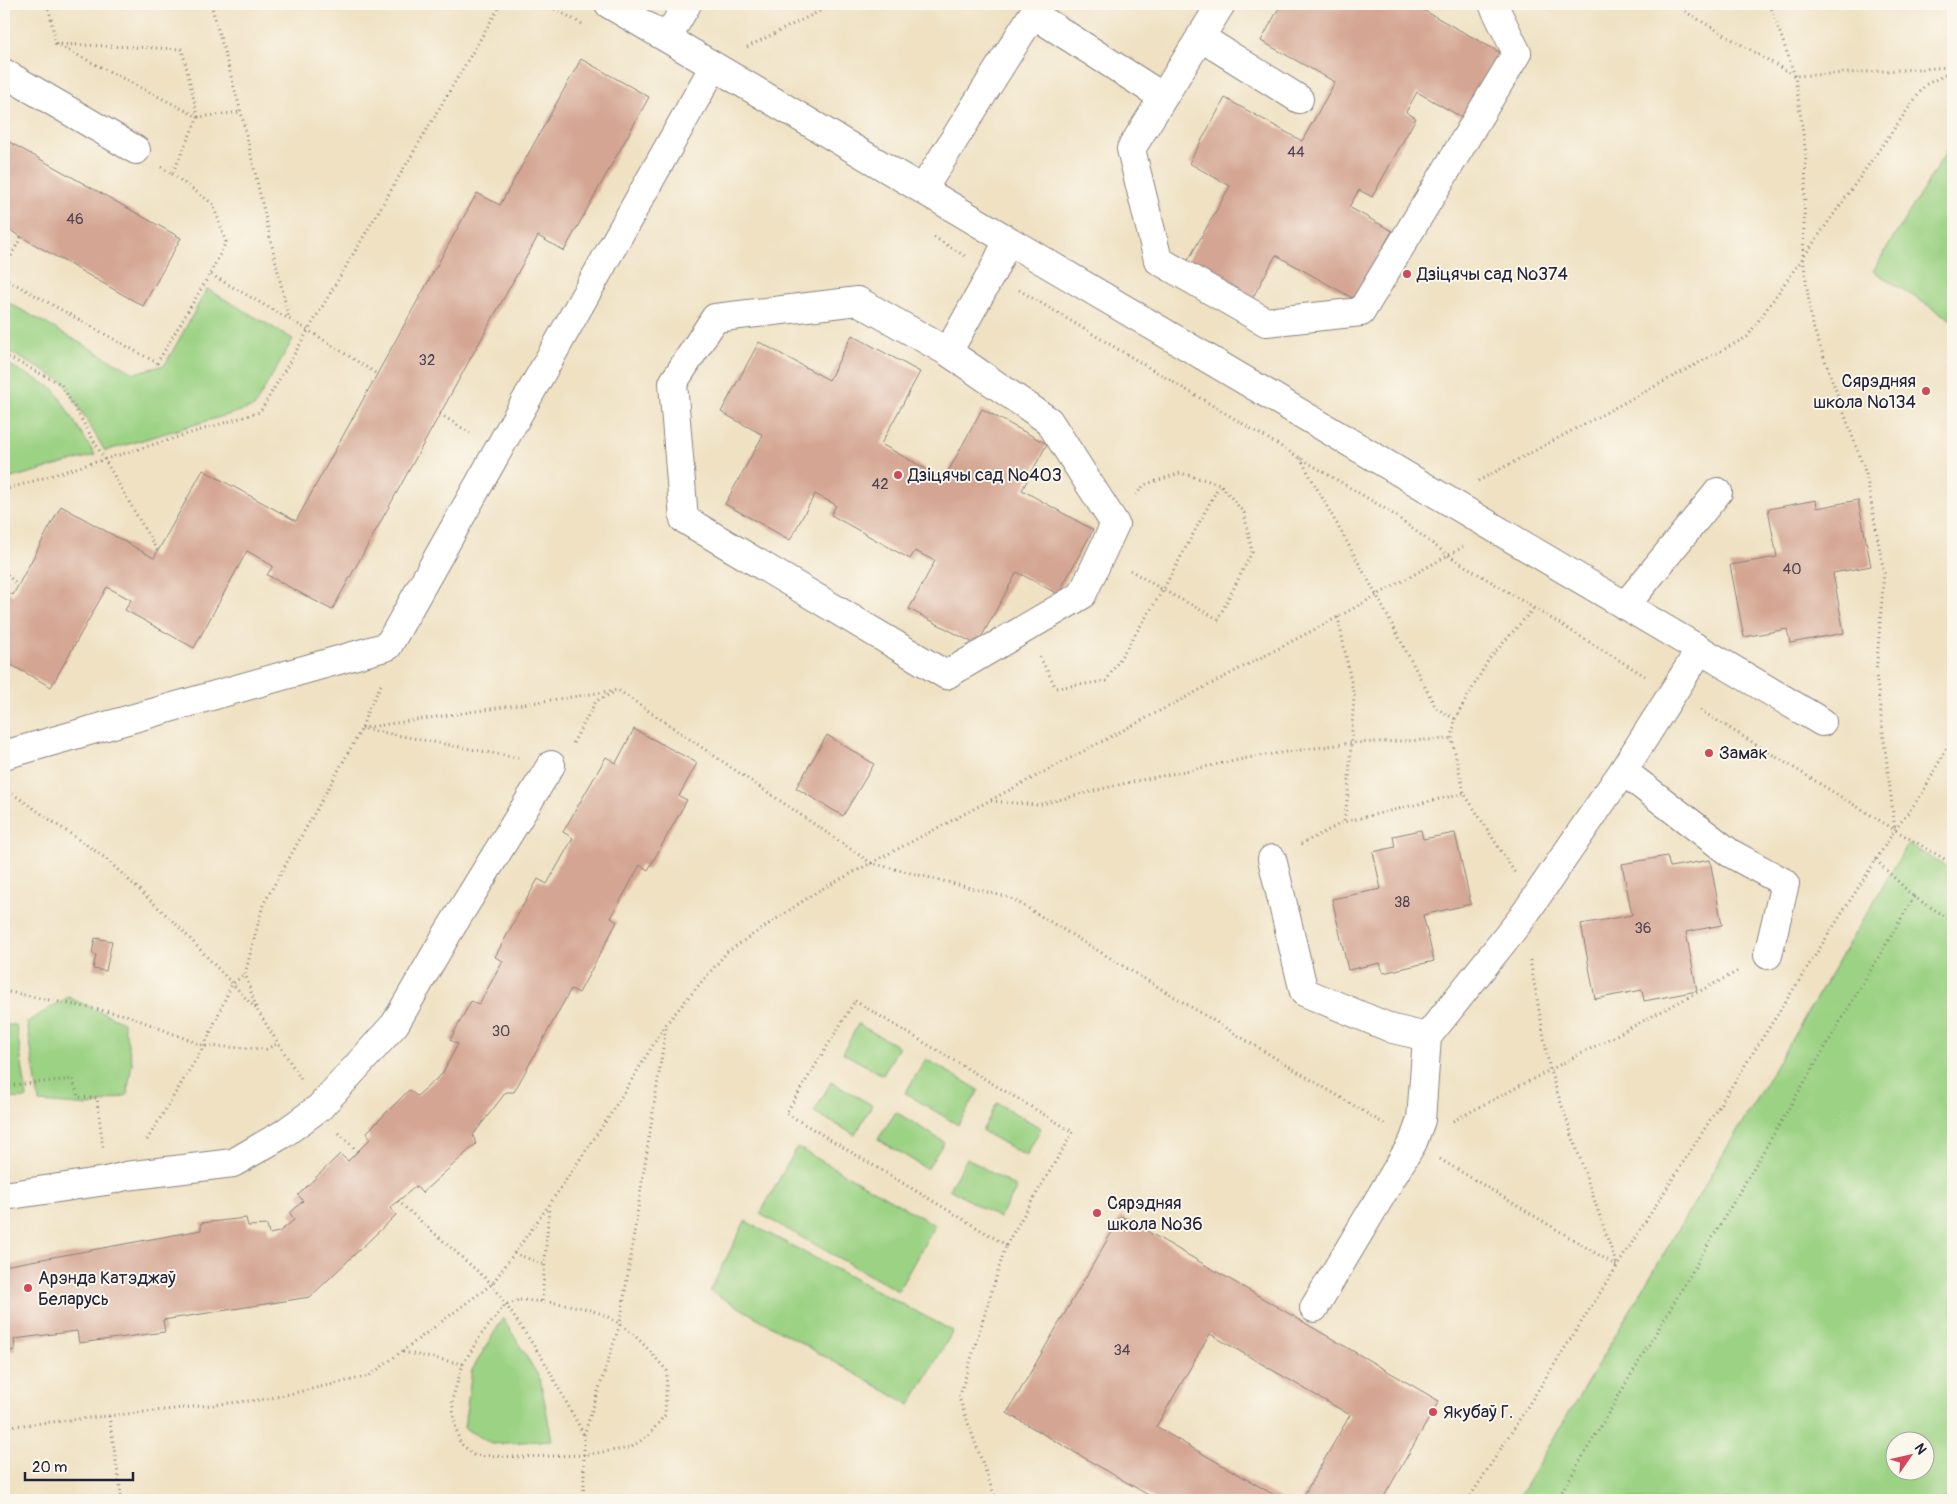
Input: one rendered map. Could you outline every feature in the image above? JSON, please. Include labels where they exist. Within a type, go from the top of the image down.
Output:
[{"type":"lane","points":[[609,4],[1822,722]]},
{"type":"lane","points":[[668,38],[687,4]]},
{"type":"lane","points":[[1221,4],[1131,149],[1158,260],[1266,322],[1361,312],[1517,53],[1494,4]]},
{"type":"lane","points":[[923,189],[1036,9],[1163,97]]},
{"type":"lane","points":[[1200,37],[1299,99]]},
{"type":"lane","points":[[4,755],[388,646],[714,66]]},
{"type":"lane","points":[[4,73],[136,150]]},
{"type":"lane","points":[[948,352],[1008,240]]},
{"type":"lane","points":[[858,301],[948,352],[1050,421],[1115,524],[1082,595],[946,675],[684,519],[673,383],[715,318],[858,301]]},
{"type":"lane","points":[[1625,606],[1718,492]]},
{"type":"lane","points":[[1314,1308],[1412,1142],[1421,1120],[1427,1038],[1522,918],[1623,771],[1700,650]]},
{"type":"lane","points":[[4,1196],[116,1178],[233,1163],[283,1134],[320,1106],[395,1024],[551,765]]},
{"type":"lane","points":[[1623,771],[1730,853],[1784,883],[1768,955]]},
{"type":"lane","points":[[1272,859],[1304,992],[1393,1028],[1427,1038]]},
{"type":"path","points":[[48,4],[56,44]]},
{"type":"path","points":[[109,4],[145,6],[154,4]]},
{"type":"path","points":[[211,4],[241,112],[289,319]]},
{"type":"path","points":[[4,490],[260,412],[502,4]]},
{"type":"path","points":[[1672,4],[1795,76],[1953,67]]},
{"type":"path","points":[[1770,4],[1795,76],[1806,154],[1803,258],[1812,324],[1866,474],[1884,573],[1876,674],[1895,830]]},
{"type":"path","points":[[714,66],[755,42],[820,11]]},
{"type":"path","points":[[56,44],[182,49],[198,117],[172,174]]},
{"type":"path","points":[[56,44],[198,117],[241,112]]},
{"type":"path","points":[[1445,499],[1746,337],[1926,85],[1953,71]]},
{"type":"path","points":[[4,278],[157,363],[210,274],[226,242],[213,204],[136,150]]},
{"type":"path","points":[[4,269],[20,237]]},
{"type":"path","points":[[933,237],[1388,511],[1449,556],[1953,864]]},
{"type":"path","points":[[210,274],[308,330],[377,374]]},
{"type":"path","points":[[4,355],[61,384],[158,552]]},
{"type":"path","points":[[1299,457],[1378,596],[1436,708],[1454,719]]},
{"type":"path","points":[[1102,553],[1163,590],[1218,619],[1252,552],[1244,513],[1220,484],[1180,473],[1144,484],[1115,524]]},
{"type":"path","points":[[1024,629],[1056,688],[1106,681],[1163,590],[1220,484]]},
{"type":"path","points":[[4,1428],[267,1399],[369,1376],[492,1284],[608,1118],[666,1024],[727,952],[818,891],[1378,596],[1449,556],[1493,528]]},
{"type":"path","points":[[4,571],[18,585]]},
{"type":"path","points":[[1534,609],[1489,659],[1454,719],[1452,739],[1464,793],[1517,877],[1522,918],[1550,1071],[1617,1266]]},
{"type":"path","points":[[1338,617],[1354,696],[1348,794],[1344,822]]},
{"type":"path","points":[[257,1010],[245,974],[263,905],[362,728],[368,710],[380,688]]},
{"type":"path","points":[[362,728],[618,690],[871,863],[1012,898],[1617,1266]]},
{"type":"path","points":[[362,728],[551,765]]},
{"type":"path","points":[[1468,1500],[1895,830],[1922,794],[1953,736]]},
{"type":"path","points":[[990,801],[1038,805],[1122,784],[1258,756],[1352,743],[1452,739]]},
{"type":"path","points":[[4,788],[104,857],[178,926],[257,1010],[278,1044],[266,1049],[204,1046],[126,1015],[4,991]]},
{"type":"path","points":[[1272,859],[1344,822],[1464,793]]},
{"type":"path","points":[[1876,860],[1914,897],[1953,920]]},
{"type":"path","points":[[1557,1500],[1914,897]]},
{"type":"path","points":[[1412,1142],[1768,955]]},
{"type":"path","points":[[116,1178],[204,1046],[232,984],[245,974]]},
{"type":"path","points":[[996,1500],[959,1398],[1006,1245],[1073,1132],[854,1001],[786,1114],[1006,1245]]},
{"type":"path","points":[[584,1500],[584,1435],[620,1324],[666,1024]]},
{"type":"path","points":[[4,1086],[73,1079],[78,1097],[97,1098],[116,1178]]},
{"type":"path","points":[[398,1201],[492,1284],[544,1361],[584,1435]]},
{"type":"path","points":[[542,1301],[549,1205]]},
{"type":"path","points":[[514,1253],[545,1265]]},
{"type":"path","points":[[520,1300],[542,1301],[592,1311],[620,1324],[642,1343],[667,1371],[665,1415],[648,1436],[630,1448],[583,1455],[521,1457],[474,1455],[460,1443],[455,1425],[452,1400],[464,1364],[481,1335],[505,1305],[520,1300]]},
{"type":"path","points":[[402,1352],[464,1364]]},
{"type":"path","points":[[109,1416],[122,1500]]},
{"type":"green space","points":[[1953,141],[1953,321],[1873,271]]},
{"type":"green space","points":[[207,289],[293,339],[254,407],[105,451],[64,382],[4,349],[4,300],[134,373],[165,365]]},
{"type":"green space","points":[[4,362],[54,389],[95,455],[4,480]]},
{"type":"green space","points":[[1908,844],[1953,871],[1953,1500],[1517,1500]]},
{"type":"green space","points":[[68,997],[123,1022],[132,1062],[127,1095],[91,1106],[39,1102],[27,1022]]},
{"type":"green space","points":[[858,1024],[899,1047],[883,1075],[843,1053]]},
{"type":"green space","points":[[4,1025],[16,1025],[27,1098],[4,1099]]},
{"type":"green space","points":[[926,1059],[979,1090],[958,1125],[905,1093]]},
{"type":"green space","points":[[831,1082],[872,1105],[855,1135],[814,1112]]},
{"type":"green space","points":[[997,1103],[1041,1128],[1026,1156],[982,1131]]},
{"type":"green space","points":[[896,1112],[944,1142],[927,1169],[878,1139]]},
{"type":"green space","points":[[797,1147],[935,1225],[898,1291],[760,1214]]},
{"type":"green space","points":[[967,1158],[1017,1188],[999,1218],[949,1189]]},
{"type":"green space","points":[[745,1221],[953,1331],[910,1405],[710,1291]]},
{"type":"green space","points":[[503,1318],[540,1379],[552,1440],[492,1444],[464,1428],[472,1370]]},
{"type":"building","points":[[1281,4],[1429,4],[1425,11],[1501,53],[1465,119],[1417,92],[1406,112],[1416,118],[1372,197],[1359,190],[1349,207],[1392,231],[1354,299],[1276,255],[1251,301],[1186,264],[1230,186],[1189,163],[1225,98],[1302,141],[1335,82],[1261,41]]},
{"type":"building","points":[[581,59],[649,97],[564,251],[538,236],[332,610],[267,575],[273,566],[247,551],[194,648],[125,610],[131,600],[107,587],[51,687],[4,661],[4,590],[13,595],[61,506],[154,558],[203,470],[296,521],[477,193],[500,205]]},
{"type":"building","points":[[4,139],[181,238],[143,306],[4,227]]},
{"type":"building","points":[[852,335],[920,372],[881,444],[944,479],[982,409],[1047,444],[1022,490],[1093,530],[1058,594],[1017,572],[977,645],[909,609],[935,561],[915,551],[910,559],[831,515],[836,505],[815,494],[790,540],[725,504],[763,435],[721,412],[759,342],[829,380]]},
{"type":"building","points":[[1816,500],[1817,508],[1858,500],[1871,566],[1833,573],[1844,633],[1790,643],[1787,629],[1744,637],[1730,565],[1777,557],[1768,509]]},
{"type":"building","points":[[634,729],[697,763],[679,796],[687,800],[648,870],[640,865],[611,918],[617,922],[579,993],[571,989],[514,1092],[506,1092],[473,1135],[476,1144],[422,1193],[416,1186],[390,1208],[396,1215],[310,1297],[163,1320],[165,1332],[79,1343],[77,1331],[14,1339],[15,1350],[4,1352],[4,1266],[201,1230],[201,1223],[246,1218],[248,1226],[267,1225],[269,1234],[279,1232],[294,1220],[290,1213],[303,1201],[298,1195],[340,1154],[348,1161],[370,1139],[367,1132],[409,1090],[417,1096],[442,1074],[458,1044],[450,1040],[471,1001],[479,1004],[503,961],[495,957],[516,918],[538,879],[547,884],[573,838],[563,832],[606,757],[616,763]]},
{"type":"building","points":[[827,735],[874,764],[843,816],[796,788]]},
{"type":"building","points":[[1421,830],[1423,839],[1455,833],[1471,904],[1423,915],[1434,961],[1383,973],[1380,963],[1348,970],[1332,899],[1381,889],[1373,852],[1395,847],[1393,836]]},
{"type":"building","points":[[1667,856],[1670,867],[1710,860],[1722,925],[1686,932],[1697,991],[1644,1001],[1642,990],[1595,999],[1581,924],[1632,915],[1622,864]]},
{"type":"building","points":[[95,938],[112,941],[106,971],[93,969],[96,955],[92,953]]},
{"type":"building","points":[[1121,1216],[1439,1401],[1382,1500],[1301,1500],[1350,1415],[1210,1334],[1156,1427],[1283,1500],[1157,1500],[1007,1413]]},
{"type":"place","name":"Дзіцячы сад №374","points":[[1407,274]]},
{"type":"place","name":"Сярэдняя школа №134","points":[[1926,391]]},
{"type":"place","name":"Дзіцячы сад №403","points":[[898,475]]},
{"type":"place","name":"Замак","points":[[1709,753]]},
{"type":"place","name":"Сярэдняя школа №36","points":[[1097,1213]]},
{"type":"place","name":"Арэнда Катэджаў Беларусь","points":[[28,1288]]},
{"type":"place","name":"Якубаў Г.","points":[[1433,1412]]}]
